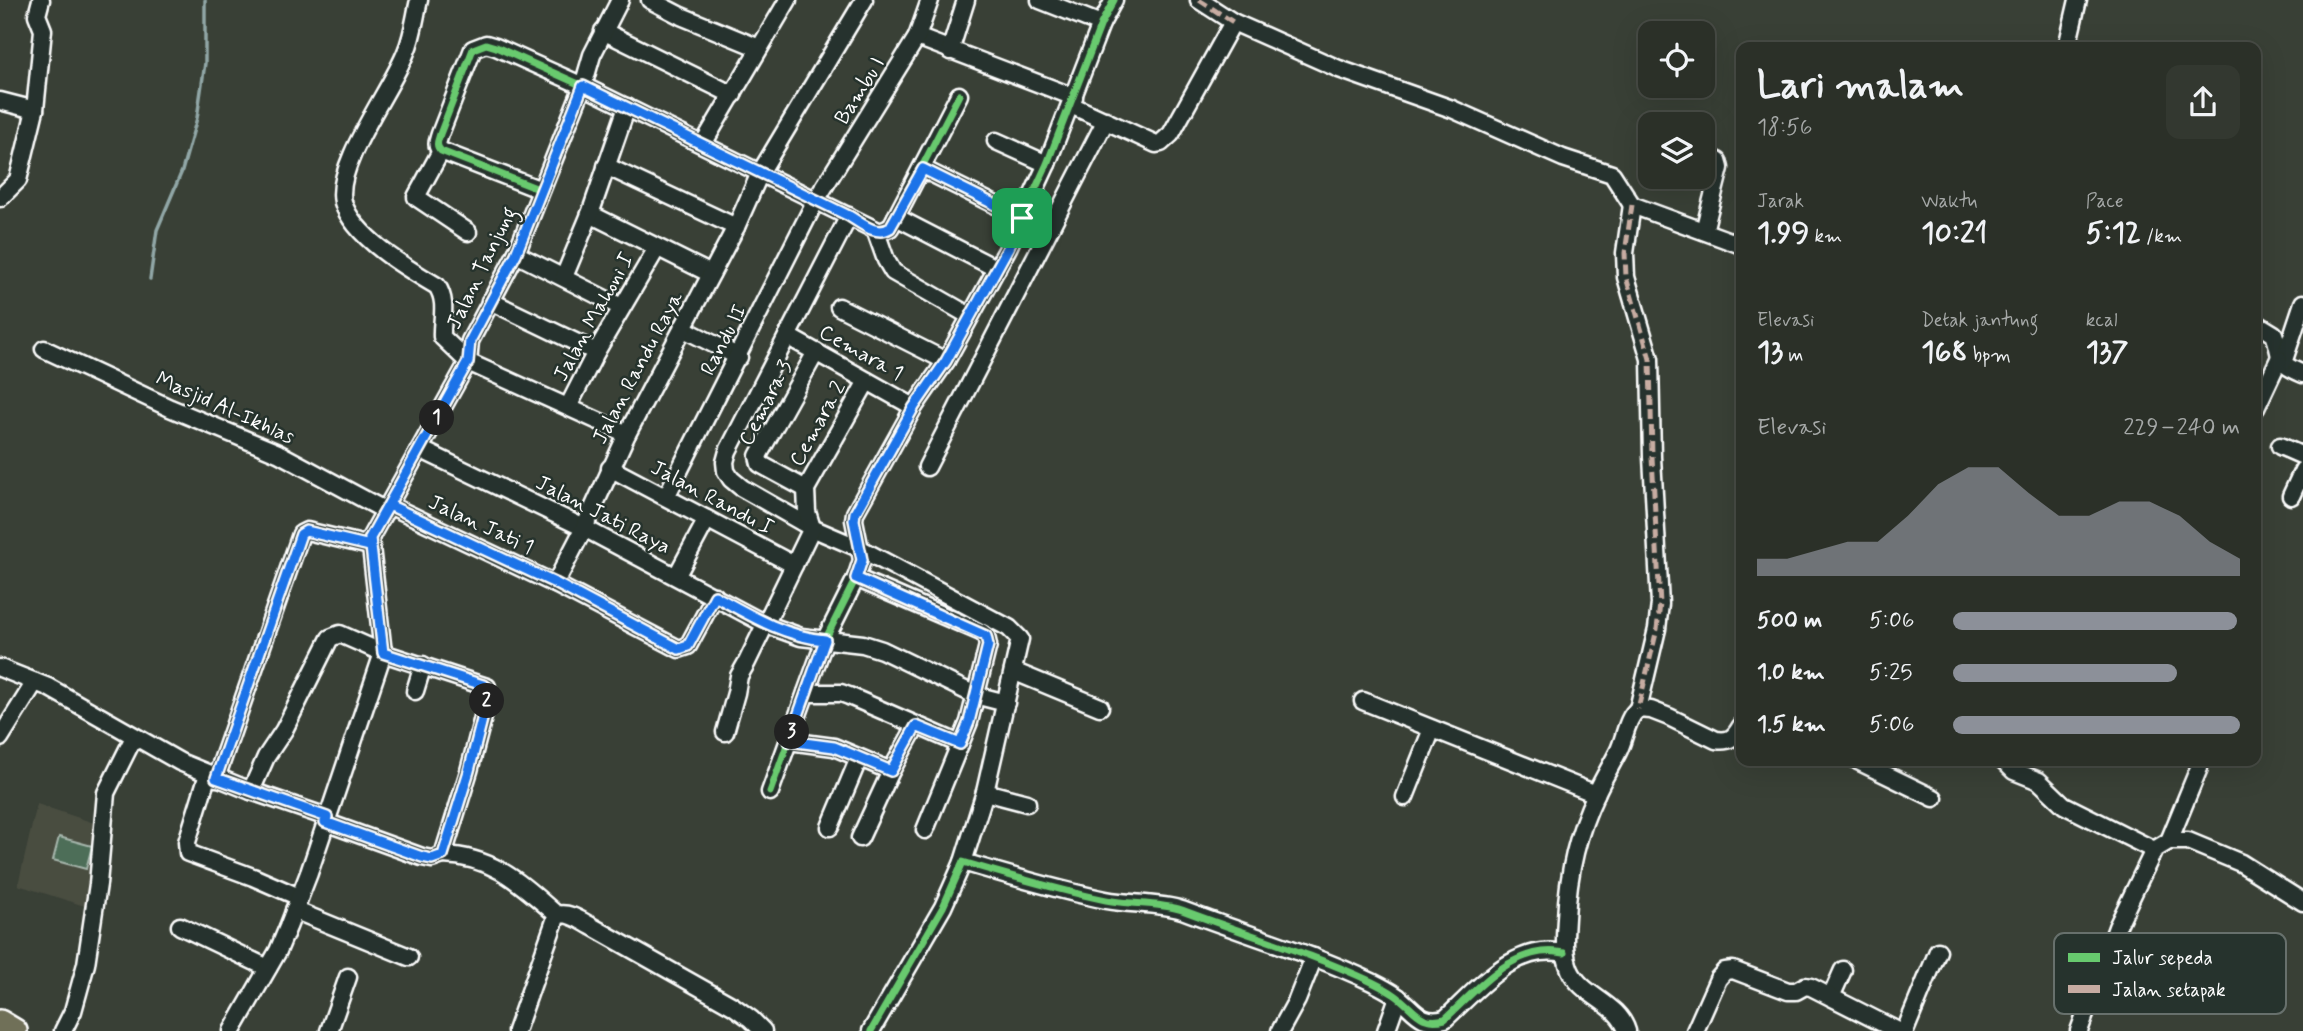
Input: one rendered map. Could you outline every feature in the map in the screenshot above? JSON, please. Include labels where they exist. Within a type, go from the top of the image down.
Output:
[{"type":"highway","points":[[0,1022],[15,1031]]},
{"type":"street","points":[[0,198],[18,180],[35,110],[43,30],[37,15],[41,0]]},
{"type":"street","points":[[419,0],[407,51],[344,176],[344,202],[350,216],[389,256],[437,286],[444,306],[442,337],[468,362],[627,434]]},
{"type":"street","name":"Jalan Tanjung","points":[[370,546],[370,538],[468,362],[470,341],[516,254],[583,86],[592,55],[620,0]]},
{"type":"street","points":[[650,0],[681,16],[760,48]]},
{"type":"street","points":[[681,16],[687,0]]},
{"type":"street","points":[[702,144],[788,0]]},
{"type":"street","name":"Jalan Randu Raya","points":[[555,583],[584,528],[627,434],[736,227],[760,173],[864,0]]},
{"type":"street","name":"Bambu I","points":[[816,200],[918,37],[930,0]]},
{"type":"street","points":[[950,51],[966,0]]},
{"type":"street","points":[[1040,0],[1101,24]]},
{"type":"street","points":[[770,792],[825,640],[856,578],[862,560],[855,513],[914,407],[946,361],[997,269],[1047,164],[1101,24],[1115,0]]},
{"type":"street","points":[[1199,0],[1233,22],[1339,69],[1452,110],[1563,158],[1605,170],[1616,178],[1632,205],[1625,253],[1626,277],[1650,359],[1660,604],[1657,629],[1638,709],[1631,717],[1618,752],[1583,823],[1569,882],[1564,953],[1574,978],[1617,1012],[1627,1031]]},
{"type":"street","points":[[2068,42],[2078,0]]},
{"type":"street","points":[[918,37],[1072,101],[1156,144],[1167,138],[1233,22]]},
{"type":"street","points":[[603,31],[733,95]]},
{"type":"street","points":[[541,190],[441,151],[437,144],[473,49],[479,46],[496,47],[583,86],[849,216],[876,232],[885,231],[896,217],[959,95]]},
{"type":"street","points":[[0,101],[35,110]]},
{"type":"street","points":[[564,277],[590,215],[627,107]]},
{"type":"street","points":[[927,467],[1105,120]]},
{"type":"street","points":[[996,141],[1047,164]]},
{"type":"street","points":[[441,151],[416,197],[468,232]]},
{"type":"street","points":[[1715,160],[1720,168],[1715,188]]},
{"type":"street","points":[[606,166],[736,227]]},
{"type":"street","points":[[923,169],[1022,218]]},
{"type":"street","points":[[1704,231],[1715,189]]},
{"type":"street","name":"Randu II","points":[[667,497],[816,200]]},
{"type":"street","points":[[1632,205],[1736,243]]},
{"type":"street","points":[[590,215],[711,274]]},
{"type":"street","points":[[849,216],[728,452],[726,471],[743,488],[812,528],[861,549],[1009,628],[1020,639],[985,792],[963,862],[943,907],[871,1031]]},
{"type":"street","points":[[896,217],[997,269]]},
{"type":"street","points":[[876,232],[886,261],[893,272],[971,316]]},
{"type":"street","name":"Jalan Mahoni I","points":[[568,407],[621,307],[657,248]]},
{"type":"street","points":[[516,254],[621,307]]},
{"type":"street","points":[[490,301],[596,352]]},
{"type":"street","points":[[2261,399],[2281,361],[2303,303]]},
{"type":"street","points":[[839,307],[946,361]]},
{"type":"street","points":[[2261,326],[2274,334],[2281,361],[2303,374]]},
{"type":"street","points":[[682,328],[739,357]]},
{"type":"street","name":"Cemara 1","points":[[787,335],[914,407]]},
{"type":"street","name":"Masjid Al-Ikhlas","points":[[44,349],[170,408],[278,453],[387,508]]},
{"type":"street","name":"Cemara 3","points":[[806,489],[760,464],[758,456],[816,352]]},
{"type":"street","name":"Cemara 2","points":[[812,528],[807,512],[806,489],[867,381]]},
{"type":"street","points":[[2280,446],[2303,456]]},
{"type":"street","name":"Jalan Jati Raya","points":[[420,449],[677,575],[765,624],[801,637],[863,644],[882,650],[975,695],[1006,703]]},
{"type":"street","name":"Jalan Randu I","points":[[610,468],[794,565]]},
{"type":"street","points":[[2291,496],[2303,470]]},
{"type":"street","name":"Jalan Jati 1","points":[[387,508],[555,583],[679,649],[688,646],[715,596]]},
{"type":"street","points":[[677,575],[707,519]]},
{"type":"street","points":[[725,732],[740,673],[812,528]]},
{"type":"street","points":[[232,1031],[278,951],[297,903],[383,653],[377,586],[370,546],[306,531],[301,534],[187,842],[188,853],[297,903],[409,957]]},
{"type":"street","points":[[856,578],[986,636],[988,645],[969,722],[925,830]]},
{"type":"street","points":[[251,791],[266,757],[284,730],[330,638],[340,634],[383,653],[487,687],[489,692],[469,771],[443,855]]},
{"type":"street","points":[[415,691],[423,665]]},
{"type":"street","points":[[0,668],[48,687],[134,737],[212,776],[422,857],[432,859],[443,855],[477,859],[503,870],[557,915],[571,916],[710,992],[751,1019],[763,1031]]},
{"type":"street","points":[[1013,671],[1100,707]]},
{"type":"street","points":[[0,738],[35,682]]},
{"type":"street","points":[[806,693],[841,693],[960,744]]},
{"type":"street","points":[[1363,701],[1596,794]]},
{"type":"street","points":[[1638,709],[1651,710],[1716,740],[1724,741],[1736,735]]},
{"type":"street","points":[[860,838],[891,771],[916,726]]},
{"type":"street","points":[[1405,797],[1432,729]]},
{"type":"street","points":[[63,1031],[73,1011],[86,964],[98,884],[106,793],[134,737]]},
{"type":"street","points":[[789,741],[834,747],[891,771]]},
{"type":"street","points":[[830,827],[859,758]]},
{"type":"street","points":[[1868,766],[1934,798]]},
{"type":"street","points":[[2009,766],[2014,771],[2039,781],[2064,805],[2154,849]]},
{"type":"street","points":[[2169,841],[2199,768]]},
{"type":"street","points":[[985,792],[1027,803]]},
{"type":"street","points":[[2115,933],[2154,849],[2169,841],[2188,841],[2241,863],[2303,902]]},
{"type":"street","points":[[963,862],[1106,900],[1169,906],[1314,957],[1371,982],[1398,997],[1420,1017],[1435,1021],[1445,1018],[1509,964],[1533,952],[1551,950],[1564,953]]},
{"type":"street","points":[[516,1031],[557,915]]},
{"type":"street","points":[[180,926],[268,968]]},
{"type":"street","points":[[1905,1031],[1938,951]]},
{"type":"street","points":[[1280,1031],[1297,1000],[1314,957]]},
{"type":"street","points":[[1695,1031],[1718,979],[1725,971],[1732,970],[1793,992],[1805,986],[1898,1031]]},
{"type":"street","points":[[1831,997],[1843,970]]},
{"type":"street","points":[[329,1031],[348,977]]},
{"type":"street","points":[[1386,1031],[1398,997]]},
{"type":"street","points":[[2080,1031],[2086,1014]]},
{"type":"shaded area","points":[[37,804],[97,824],[88,907],[18,885]]},
{"type":"green space","points":[[59,837],[92,846],[86,869],[53,860]]},
{"type":"waterway","points":[[150,279],[157,230],[182,171],[197,118],[205,63],[205,0]]},
{"type":"marked path","points":[[1199,0],[1233,22]]},
{"type":"marked path","points":[[1632,205],[1625,253],[1626,277],[1650,359],[1660,604],[1657,629],[1638,709]]},
{"type":"marked path","points":[[270,616],[303,532],[370,546]]},
{"type":"cycle path","points":[[770,792],[825,640],[856,578],[862,560],[855,513],[914,407],[946,361],[1008,248],[1047,164],[1101,24],[1114,0]]},
{"type":"cycle path","points":[[541,190],[441,151],[438,147],[440,134],[473,49],[486,44],[496,47],[583,86],[880,232],[890,228],[959,95]]},
{"type":"cycle path","points":[[871,1031],[943,907],[963,862],[1115,902],[1182,910],[1302,953],[1372,982],[1390,991],[1417,1015],[1429,1020],[1445,1019],[1484,982],[1514,961],[1529,954],[1546,951],[1564,953]]},
{"type":"route","points":[[1022,218],[923,169],[890,228],[876,232],[849,216],[583,86],[516,254],[470,341],[468,362],[370,538],[370,546],[306,531],[301,534],[216,778],[327,817],[325,822],[422,857],[432,859],[443,855],[469,771],[489,692],[483,685],[383,653],[370,538],[389,505],[555,583],[679,649],[688,646],[715,596],[781,631],[825,640],[789,741],[834,747],[891,771],[916,726],[960,744],[969,722],[988,645],[986,636],[856,578],[862,560],[854,520],[855,513],[914,407],[946,361],[1022,218]]}]
